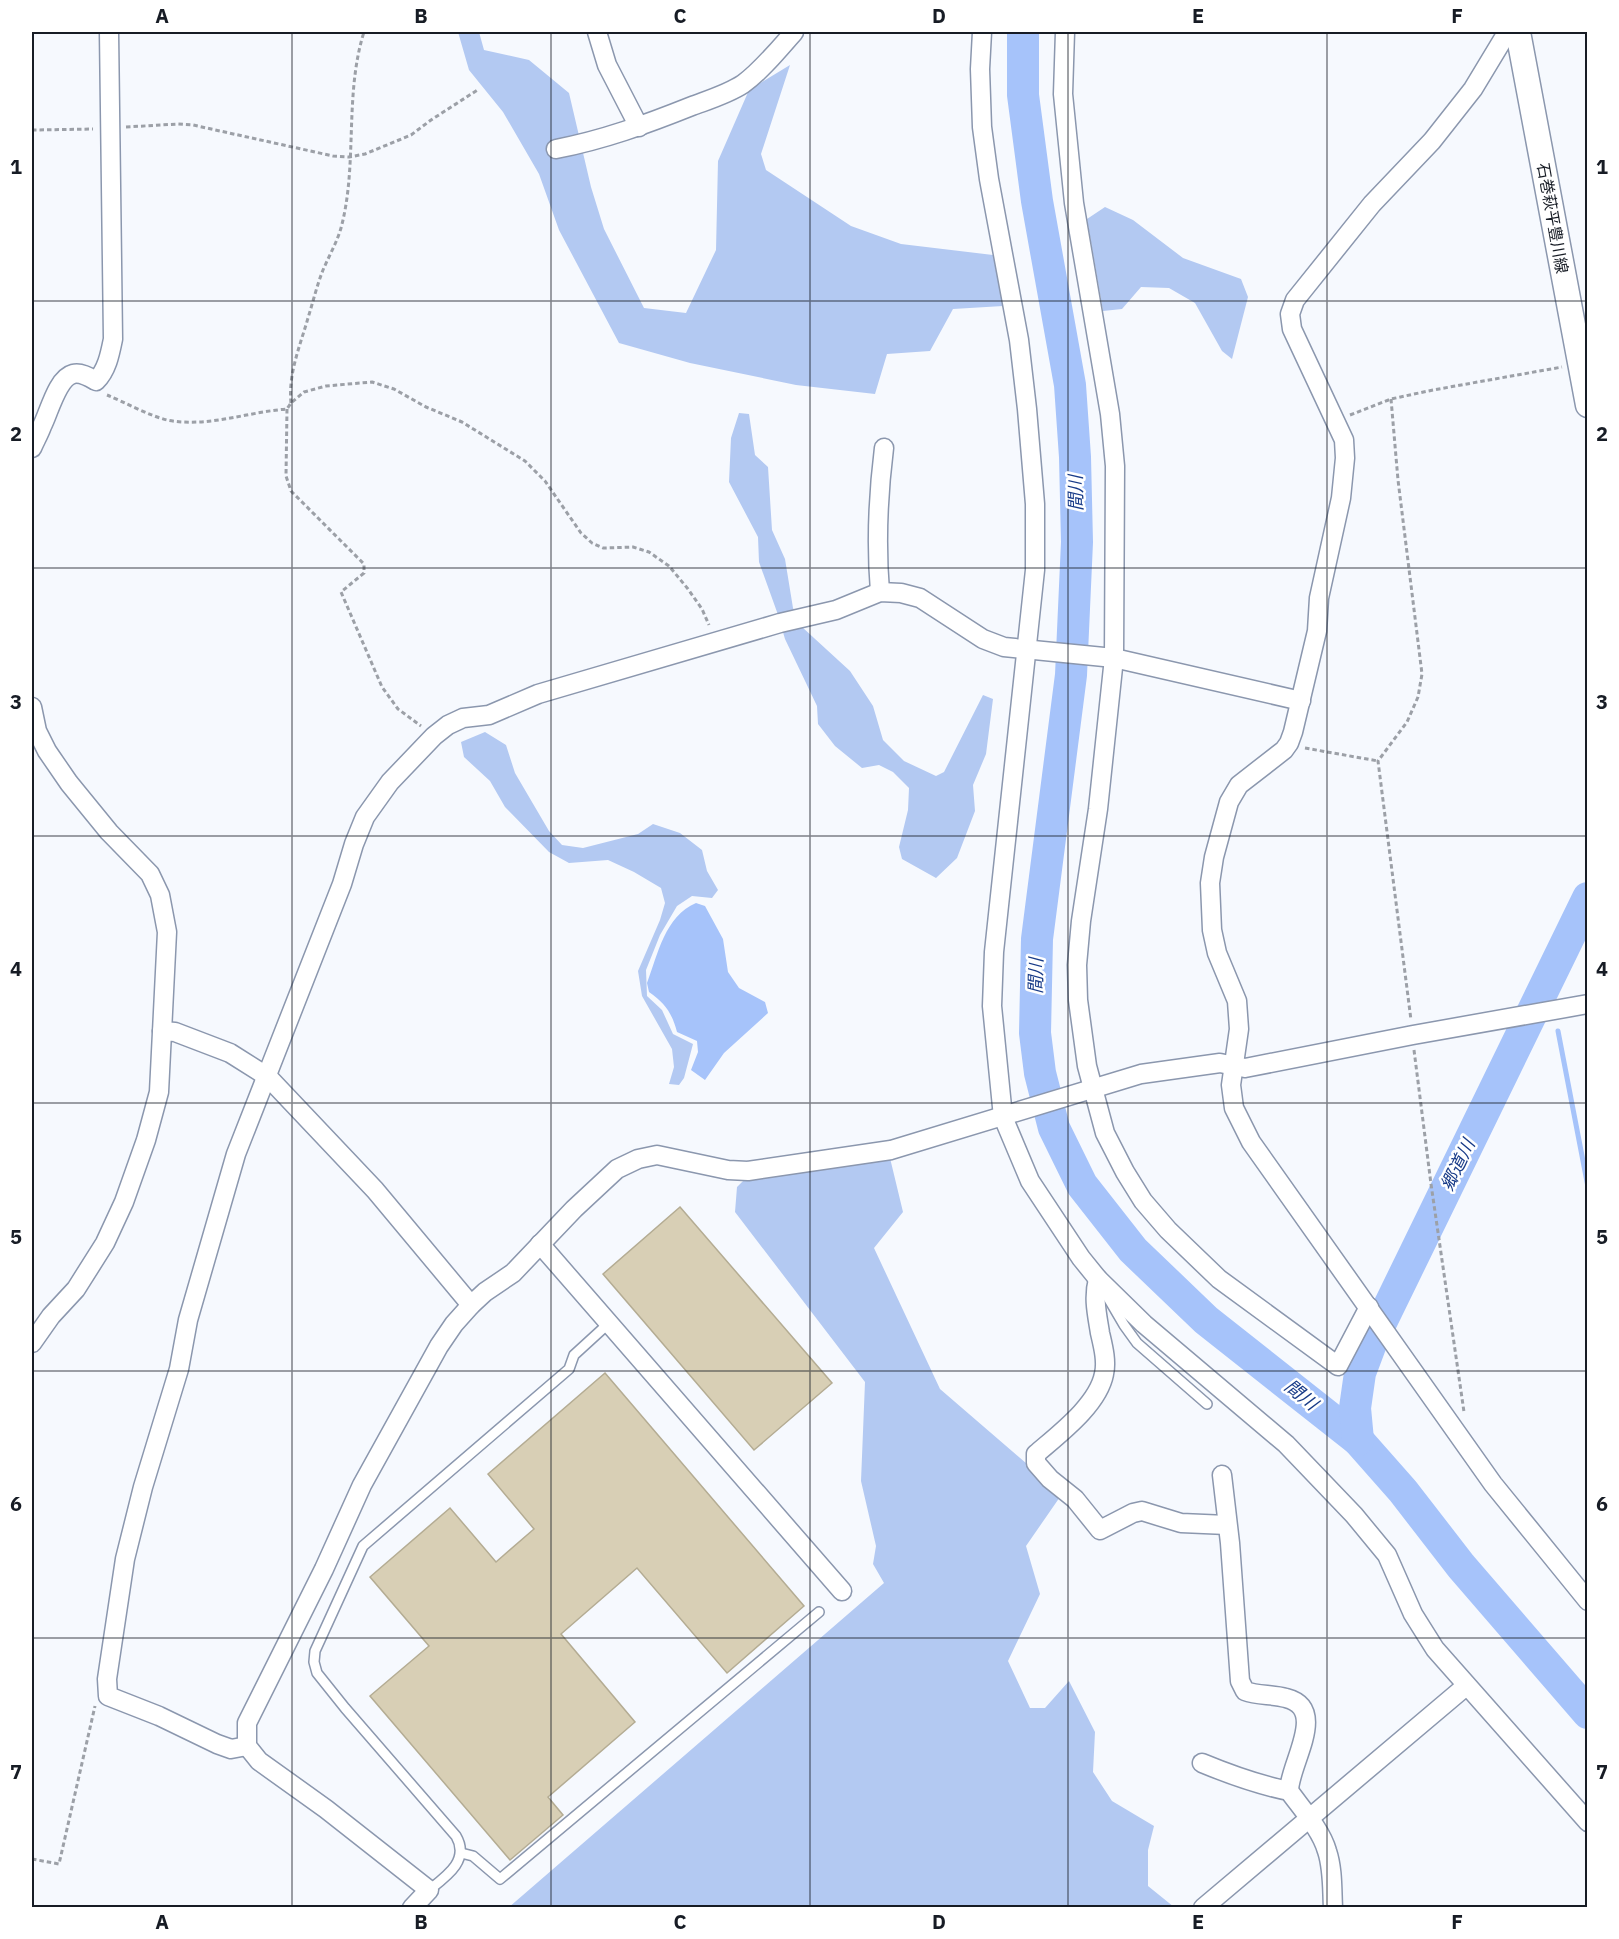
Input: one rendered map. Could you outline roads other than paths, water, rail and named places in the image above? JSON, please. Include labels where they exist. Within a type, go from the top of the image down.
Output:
[{"type":"main road","name":"石巻萩平豊川線","points":[[1518,32],[1587,405]]},
{"type":"street","points":[[32,448],[55,394],[66,378],[73,374],[84,374],[96,381],[101,376],[109,358],[113,339],[109,32]]},
{"type":"street","points":[[597,32],[607,65],[639,127]]},
{"type":"street","points":[[555,149],[592,142],[639,127],[714,98],[742,84],[773,56],[794,32]]},
{"type":"street","points":[[982,32],[980,69],[982,127],[989,179],[1019,340],[1035,504],[1035,570],[1031,650],[994,952],[993,1006],[1011,1140],[1030,1181],[1097,1283],[1286,1444],[1354,1515],[1387,1555],[1413,1614],[1435,1649],[1587,1822]]},
{"type":"street","points":[[1065,32],[1063,94],[1074,203],[1110,414],[1115,466],[1111,657],[1098,810],[1081,921],[1077,965],[1078,1000],[1089,1091],[1105,1133],[1143,1201],[1168,1230],[1219,1279],[1338,1366],[1371,1309]]},
{"type":"street","points":[[1510,32],[1505,36],[1473,89],[1432,141],[1372,204],[1295,300],[1290,314],[1292,329],[1344,440],[1345,458],[1341,498],[1319,598],[1317,631],[1289,743],[1284,750],[1239,785],[1229,802],[1214,857],[1210,883],[1212,930],[1217,952],[1237,1001],[1239,1029],[1231,1085],[1234,1108],[1251,1142],[1493,1484],[1587,1601]]},
{"type":"street","points":[[880,592],[879,495],[884,448]]},
{"type":"street","points":[[247,1746],[231,1749],[217,1744],[159,1716],[108,1696],[107,1679],[125,1559],[179,1369],[189,1320],[236,1154],[342,884],[365,817],[390,782],[434,736],[448,725],[463,718],[489,715],[538,694],[780,623],[836,610],[880,592],[901,593],[920,598],[983,639],[1004,647],[1111,657],[1300,701]]},
{"type":"street","points":[[32,707],[37,732],[69,783],[109,832],[150,874],[160,895],[167,932],[159,1092],[146,1140],[124,1202],[105,1243],[76,1289],[51,1316],[32,1343]]},
{"type":"street","points":[[411,1908],[429,1890],[326,1809],[259,1761],[247,1746],[247,1723],[324,1569],[362,1485],[439,1346],[471,1305],[485,1292],[513,1273],[574,1209],[617,1169],[638,1159],[657,1155],[728,1170],[748,1171],[891,1150],[1141,1074],[1220,1063],[1245,1068],[1587,1004]]},
{"type":"street","points":[[162,1031],[175,1032],[222,1050],[268,1077],[375,1190],[471,1305]]},
{"type":"street","points":[[540,1244],[843,1591]]},
{"type":"street","points":[[1097,1283],[1094,1299],[1105,1360],[1104,1375],[1097,1392],[1066,1429],[1036,1454],[1035,1462],[1050,1479],[1075,1499],[1100,1530],[1133,1513],[1142,1511],[1181,1523],[1227,1525]]},
{"type":"street","points":[[1222,1475],[1230,1543],[1240,1681],[1245,1691],[1254,1695],[1285,1697],[1299,1703],[1304,1712],[1307,1725],[1289,1782],[1289,1791],[1310,1819],[1327,1851],[1332,1877],[1332,1908]]},
{"type":"street","points":[[1203,1908],[1466,1686]]},
{"type":"street","points":[[1202,1763],[1250,1782],[1289,1791]]},
{"type":"lane","points":[[1097,1283],[1137,1343],[1207,1404]]},
{"type":"lane","points":[[429,1890],[457,1863],[461,1845],[456,1836],[317,1673],[314,1662],[315,1651],[363,1546],[569,1369],[574,1355],[609,1323]]},
{"type":"lane","points":[[461,1853],[473,1856],[500,1879],[819,1612]]},
{"type":"waterway","name":"間川","points":[[1023,32],[1023,95],[1037,201],[1070,385],[1075,457],[1077,542],[1071,675],[1037,939],[1035,1033],[1040,1073],[1054,1128],[1082,1185],[1133,1250],[1206,1320],[1358,1440],[1403,1491],[1461,1566],[1588,1713]]},
{"type":"waterway","name":"郷道川","points":[[1358,1440],[1355,1408],[1360,1373],[1372,1341],[1588,898]]},
{"type":"waterway","points":[[1558,1031],[1588,1187]]}]
